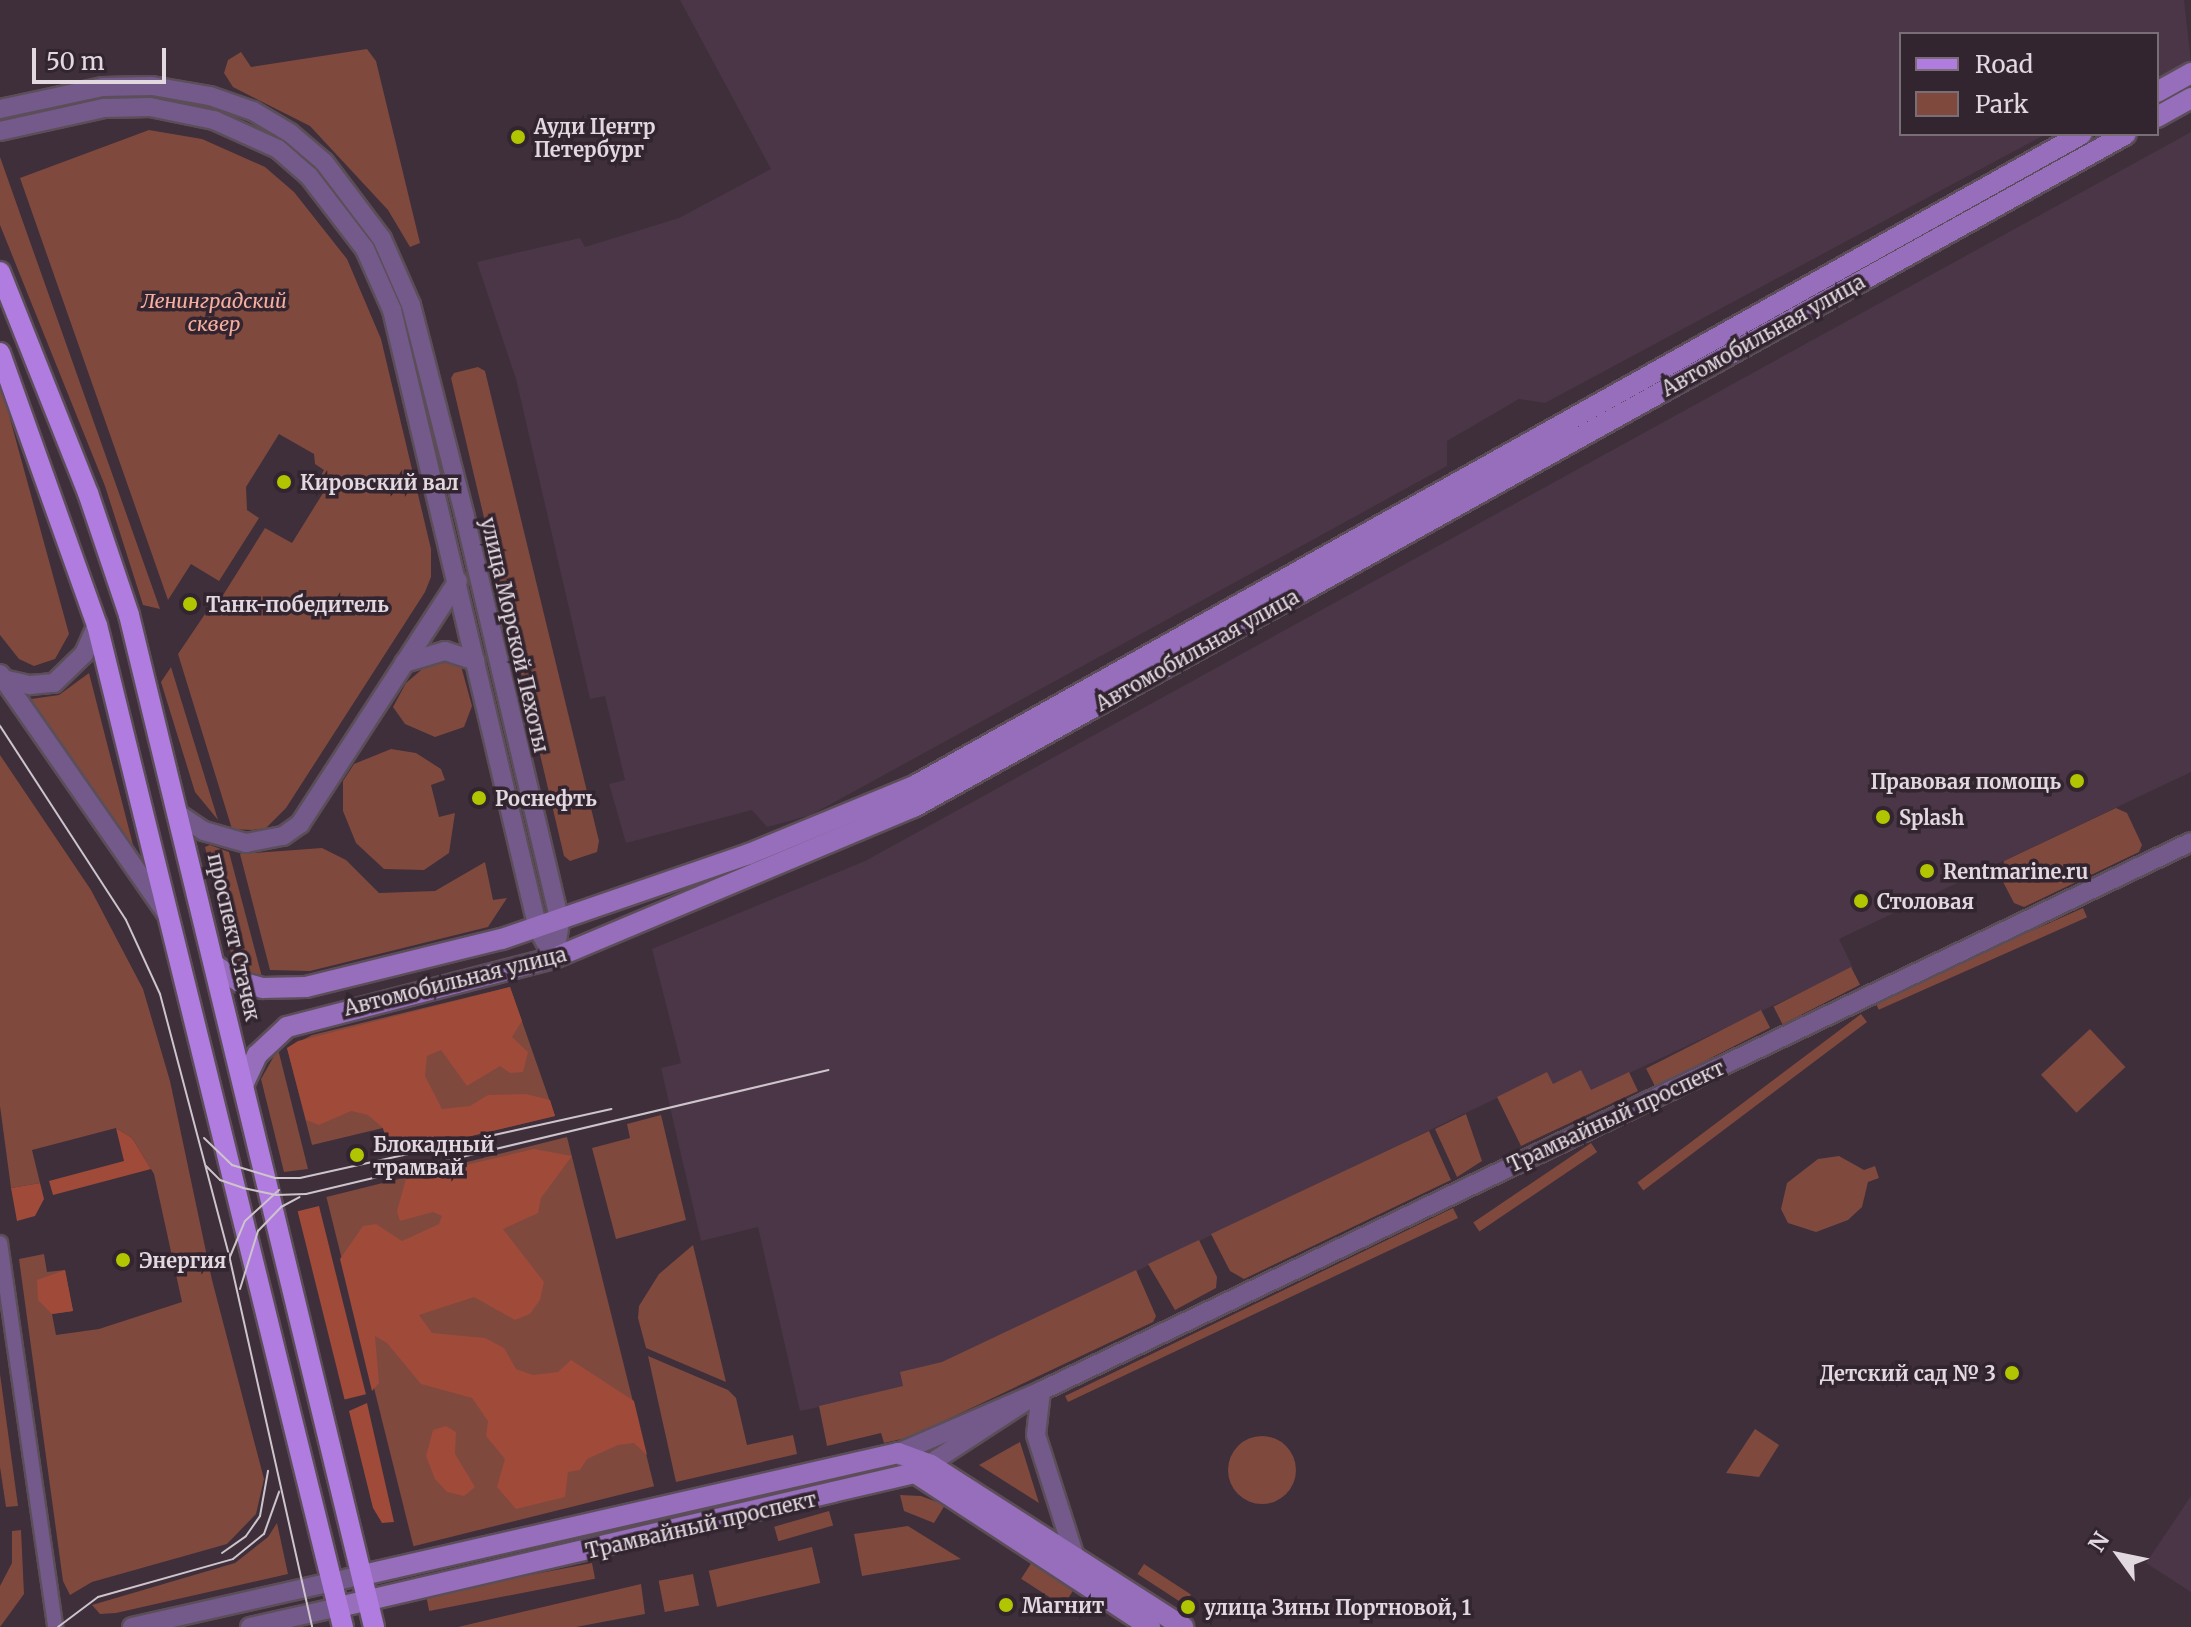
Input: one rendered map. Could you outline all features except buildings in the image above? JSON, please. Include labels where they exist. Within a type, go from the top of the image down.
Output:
[{"type":"main road","points":[[2159,91],[2191,73]]},
{"type":"main road","points":[[2159,116],[2191,98]]},
{"type":"main road","name":"Автомобильная улица","points":[[216,966],[240,982],[263,988],[306,987],[538,929],[749,854],[916,785],[2078,136]]},
{"type":"main road","name":"Автомобильная улица","points":[[244,1083],[257,1055],[287,1027],[554,958],[914,807],[2122,136]]},
{"type":"main road","name":"проспект Стачек","points":[[1,274],[129,615],[180,815],[374,1627]]},
{"type":"main road","points":[[0,353],[97,625],[175,925],[341,1617]]},
{"type":"main road","points":[[898,1453],[1150,1627]]},
{"type":"main road","name":"Трамвайный проспект","points":[[363,1575],[898,1453]]},
{"type":"main road","points":[[923,1469],[1075,1557],[1183,1627]]},
{"type":"main road","name":"Трамвайный проспект","points":[[341,1617],[368,1601],[923,1469]]},
{"type":"street","name":"улица Морской Пехоты","points":[[0,109],[103,87],[152,86],[210,96],[290,133],[356,200],[396,265],[411,305],[560,922],[554,958]]},
{"type":"street","points":[[0,131],[104,108],[177,111],[244,131],[309,176],[365,249],[392,310],[538,929],[554,958]]},
{"type":"street","points":[[180,815],[229,840],[283,836],[317,805],[458,581]]},
{"type":"street","points":[[2,676],[30,685],[54,683],[84,654],[97,625]]},
{"type":"street","points":[[404,663],[445,651],[475,661]]},
{"type":"street","points":[[2,676],[175,925]]},
{"type":"street","name":"Трамвайный проспект","points":[[898,1453],[1041,1391],[2191,842]]},
{"type":"street","points":[[0,1243],[55,1627]]},
{"type":"street","points":[[1041,1391],[1036,1435],[1075,1557]]},
{"type":"street","name":"Трамвайный проспект","points":[[923,1469],[1041,1391]]},
{"type":"street","name":"Трамвайный проспект","points":[[132,1627],[363,1575]]},
{"type":"street","points":[[250,1627],[341,1617]]},
{"type":"shaded area","points":[[680,0],[2184,0],[2191,62],[2159,78],[2159,32],[1899,32],[1899,136],[2042,136],[1545,403],[1519,399],[1447,441],[1447,466],[811,815],[767,827],[752,810],[626,843],[609,784],[625,780],[605,696],[590,699],[516,379],[477,262],[580,238],[585,247],[679,218],[771,169]]},
{"type":"shaded area","points":[[2191,132],[2191,772],[1839,939],[1853,968],[1591,1091],[1552,1085],[1547,1074],[943,1364],[905,1389],[800,1411],[758,1227],[701,1241],[661,1068],[681,1063],[652,949],[865,861]]},
{"type":"shaded area","points":[[510,987],[522,1021],[512,1037],[528,1052],[523,1072],[510,1073],[500,1066],[467,1086],[441,1050],[427,1056],[425,1076],[442,1109],[470,1106],[488,1095],[526,1094],[550,1100],[555,1116],[391,1155],[383,1128],[368,1115],[351,1111],[319,1125],[306,1120],[287,1048],[298,1041]]},
{"type":"shaded area","points":[[116,1128],[132,1138],[151,1169],[53,1195],[49,1181],[124,1161]]},
{"type":"shaded area","points":[[534,1149],[572,1156],[541,1198],[538,1213],[503,1229],[544,1282],[540,1300],[530,1314],[515,1320],[474,1297],[419,1315],[432,1333],[485,1338],[504,1348],[516,1369],[533,1375],[558,1372],[571,1360],[634,1401],[647,1455],[634,1443],[618,1445],[587,1459],[580,1470],[568,1472],[565,1497],[516,1509],[497,1487],[505,1459],[486,1436],[488,1421],[472,1398],[421,1384],[387,1343],[375,1336],[379,1383],[372,1391],[340,1259],[363,1226],[376,1224],[402,1241],[439,1224],[442,1216],[433,1212],[400,1221],[397,1211],[406,1179]]},
{"type":"shaded area","points":[[40,1183],[44,1199],[35,1216],[17,1221],[11,1188]]},
{"type":"shaded area","points":[[319,1206],[366,1394],[345,1400],[298,1211]]},
{"type":"shaded area","points":[[65,1270],[73,1311],[52,1314],[38,1300],[37,1280]]},
{"type":"shaded area","points":[[367,1403],[394,1522],[382,1523],[373,1508],[349,1411]]},
{"type":"shaded area","points":[[446,1426],[456,1432],[455,1454],[475,1487],[464,1496],[447,1492],[435,1479],[426,1456],[433,1430]]},
{"type":"shaded area","points":[[2191,1496],[2191,1592],[2146,1563]]},
{"type":"green space","points":[[367,49],[376,61],[420,243],[410,247],[388,210],[310,126],[233,87],[224,73],[228,60],[241,52],[251,67]]},
{"type":"green space","name":"Ленинградский сквер","points":[[149,130],[202,139],[265,167],[294,192],[347,259],[381,339],[431,549],[431,577],[425,592],[286,808],[266,828],[232,829],[178,654],[205,614],[210,616],[265,528],[292,543],[328,485],[319,479],[324,470],[315,464],[314,454],[279,434],[246,487],[247,510],[259,518],[219,581],[191,564],[168,600],[20,178]]},
{"type":"green space","points":[[0,157],[160,609],[143,605],[105,486],[0,225]]},
{"type":"green space","points":[[478,367],[485,371],[599,841],[597,852],[570,861],[564,856],[451,378],[454,373]]},
{"type":"green space","points":[[0,382],[69,634],[55,659],[34,666],[19,659],[0,635]]},
{"type":"green space","points":[[434,659],[455,660],[461,666],[472,706],[464,727],[435,737],[405,724],[393,707],[406,683]]},
{"type":"green space","points":[[171,667],[218,820],[195,792],[161,682]]},
{"type":"green space","points":[[89,673],[133,845],[130,848],[24,700],[59,695]]},
{"type":"green space","points":[[391,749],[416,753],[441,769],[445,780],[431,785],[439,817],[455,813],[449,853],[424,870],[384,869],[356,843],[343,811],[343,781],[354,764]]},
{"type":"green space","points":[[0,755],[91,890],[143,989],[170,1081],[212,1280],[264,1479],[256,1514],[227,1544],[92,1582],[70,1595],[63,1581],[19,1259],[44,1254],[47,1272],[65,1270],[73,1311],[52,1314],[56,1335],[99,1329],[182,1302],[154,1174],[132,1138],[116,1128],[32,1150],[40,1183],[11,1188],[0,1106]]},
{"type":"green space","points":[[2116,808],[2127,813],[2142,845],[2139,852],[2024,907],[2014,903],[2001,878],[2004,861]]},
{"type":"green space","points":[[210,845],[229,852],[262,977],[241,970],[232,958],[205,847]]},
{"type":"green space","points":[[322,848],[346,860],[379,893],[435,891],[485,862],[493,900],[507,898],[488,927],[310,971],[270,970],[240,854]]},
{"type":"green space","points":[[2083,908],[2087,917],[1879,1010],[1875,1001]]},
{"type":"green space","points":[[1851,967],[1860,985],[1783,1024],[1773,1006]]},
{"type":"green space","points":[[510,987],[555,1116],[391,1155],[383,1128],[312,1145],[287,1048],[312,1035]]},
{"type":"green space","points":[[1761,1010],[1770,1028],[1655,1086],[1646,1069]]},
{"type":"green space","points":[[1861,1014],[1867,1022],[1643,1190],[1637,1183]]},
{"type":"green space","points":[[2090,1029],[2125,1067],[2076,1113],[2041,1075]]},
{"type":"green space","points":[[278,1049],[308,1169],[284,1172],[261,1079]]},
{"type":"green space","points":[[1581,1070],[1591,1090],[1629,1072],[1638,1091],[1521,1146],[1497,1097],[1547,1072],[1553,1084]]},
{"type":"green space","points":[[1466,1114],[1482,1161],[1457,1177],[1435,1129]]},
{"type":"green space","points":[[661,1115],[686,1220],[616,1239],[592,1148],[630,1138],[627,1124]]},
{"type":"green space","points":[[1429,1131],[1451,1180],[1244,1279],[1230,1271],[1211,1234]]},
{"type":"green space","points":[[567,1137],[654,1486],[413,1546],[326,1197]]},
{"type":"green space","points":[[1591,1143],[1597,1152],[1479,1232],[1473,1222]]},
{"type":"green space","points":[[1839,1156],[1864,1170],[1875,1166],[1879,1178],[1868,1182],[1862,1207],[1848,1220],[1816,1232],[1788,1223],[1781,1209],[1787,1183],[1818,1159]]},
{"type":"green space","points":[[1453,1208],[1458,1218],[1068,1402],[1065,1396]]},
{"type":"green space","points":[[1199,1240],[1217,1277],[1216,1288],[1175,1310],[1148,1264]]},
{"type":"green space","points":[[693,1245],[726,1382],[646,1348],[638,1318],[639,1306],[659,1274]]},
{"type":"green space","points":[[1136,1270],[1156,1316],[1153,1322],[910,1437],[884,1443],[881,1433],[827,1446],[819,1406],[903,1386],[900,1372],[942,1362]]},
{"type":"green space","points":[[648,1356],[728,1390],[736,1398],[747,1445],[793,1435],[797,1454],[676,1482]]},
{"type":"green space","points":[[0,1374],[18,1506],[6,1507],[0,1467]]},
{"type":"green space","points":[[1755,1429],[1779,1445],[1759,1477],[1726,1473]]},
{"type":"green space","points":[[1269,1436],[1290,1451],[1296,1470],[1294,1483],[1286,1494],[1269,1504],[1255,1504],[1238,1494],[1230,1483],[1228,1463],[1238,1446],[1249,1438]]},
{"type":"green space","points":[[1020,1442],[1039,1503],[979,1465]]},
{"type":"green space","points":[[900,1495],[921,1496],[945,1505],[934,1523],[904,1511]]},
{"type":"green space","points":[[829,1511],[833,1525],[778,1541],[774,1527]]},
{"type":"green space","points":[[277,1523],[288,1574],[116,1613],[100,1614],[92,1605],[235,1563],[268,1537]]},
{"type":"green space","points":[[908,1526],[961,1559],[862,1576],[854,1534]]},
{"type":"green space","points":[[21,1530],[24,1594],[0,1627],[0,1586],[12,1563],[12,1531]]},
{"type":"green space","points":[[812,1547],[820,1583],[717,1607],[709,1571]]},
{"type":"green space","points":[[1032,1562],[1074,1589],[1063,1606],[1021,1579]]},
{"type":"green space","points":[[592,1563],[595,1579],[429,1611],[426,1595]]},
{"type":"green space","points":[[1144,1564],[1191,1594],[1184,1605],[1137,1574]]},
{"type":"green space","points":[[693,1574],[699,1605],[665,1612],[659,1581]]},
{"type":"green space","points":[[641,1584],[645,1614],[576,1627],[458,1627]]},
{"type":"tram line","points":[[0,726],[126,920],[160,994],[229,1255],[312,1627]]},
{"type":"tram line","points":[[206,1166],[220,1180],[243,1188],[276,1195],[306,1194],[828,1070]]},
{"type":"tram line","points":[[204,1138],[232,1165],[275,1178],[300,1178],[611,1109]]},
{"type":"tram line","points":[[229,1259],[245,1221],[279,1190]]},
{"type":"tram line","points":[[240,1289],[258,1231],[281,1207],[300,1197]]},
{"type":"tram line","points":[[222,1553],[246,1536],[260,1516],[268,1471]]},
{"type":"tram line","points":[[58,1627],[98,1597],[233,1559],[264,1534],[279,1492]]},
{"type":"place","name":"Ауди Центр Петербург","points":[[518,137]]},
{"type":"place","name":"Кировский вал","points":[[284,482]]},
{"type":"place","name":"Танк-победитель","points":[[190,604]]},
{"type":"place","name":"Правовая помощь","points":[[2077,781]]},
{"type":"place","name":"Роснефть","points":[[479,798]]},
{"type":"place","name":"Splash","points":[[1883,817]]},
{"type":"place","name":"Rentmarine.ru","points":[[1927,871]]},
{"type":"place","name":"Столовая","points":[[1861,901]]},
{"type":"place","name":"Блокадный трамвай","points":[[357,1155]]},
{"type":"place","name":"Энергия","points":[[123,1260]]},
{"type":"place","name":"Детский сад № 3","points":[[2012,1373]]},
{"type":"place","name":"Магнит","points":[[1006,1605]]},
{"type":"place","name":"улица Зины Портновой, 1","points":[[1188,1607]]}]
